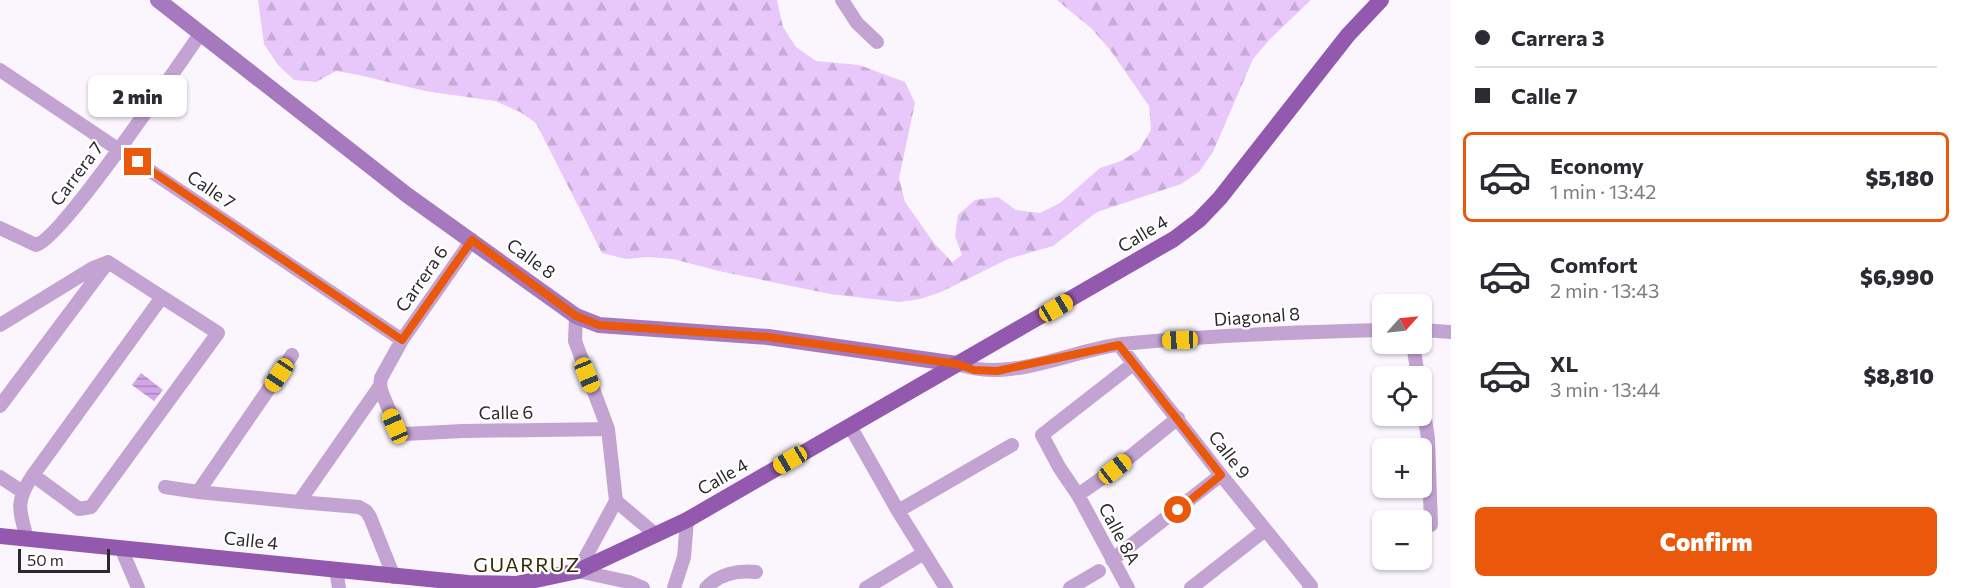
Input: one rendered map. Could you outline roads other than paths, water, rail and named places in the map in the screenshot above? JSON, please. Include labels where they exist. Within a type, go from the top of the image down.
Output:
[{"type":"main road","name":"Calle 8","points":[[158,0],[407,195],[576,316],[599,325],[768,337],[957,364]]},
{"type":"main road","name":"Calle 4","points":[[0,536],[336,569],[462,585],[516,584],[578,571],[687,520],[1174,239],[1199,220],[1220,198],[1348,35],[1381,0]]},
{"type":"street","points":[[842,0],[857,23],[877,42]]},
{"type":"street","name":"Carrera 7","points":[[0,228],[32,244],[40,245],[49,238],[79,204],[201,33]]},
{"type":"street","name":"Calle 7","points":[[0,70],[402,340]]},
{"type":"street","name":"Carrera 6","points":[[299,502],[380,386],[381,378],[402,340],[472,240]]},
{"type":"street","points":[[33,475],[79,509],[91,507],[218,333],[108,262]]},
{"type":"street","points":[[0,325],[93,268],[108,262]]},
{"type":"street","points":[[2,398],[108,262]]},
{"type":"street","points":[[27,538],[19,507],[23,492],[162,297]]},
{"type":"street","points":[[576,316],[575,341],[608,429],[616,501],[578,571],[629,582],[643,588]]},
{"type":"street","name":"Diagonal 8","points":[[957,364],[974,370],[997,371],[1119,345],[1273,332],[1372,330]]},
{"type":"street","points":[[1432,331],[1451,332]]},
{"type":"street","name":"Calle 9","points":[[1119,345],[1310,587]]},
{"type":"street","points":[[198,492],[292,355]]},
{"type":"street","name":"Calle 8A","points":[[1128,588],[1078,495],[1059,467],[1042,435],[1133,364]]},
{"type":"street","name":"Calle 6","points":[[380,386],[395,426],[404,434],[608,429]]},
{"type":"street","points":[[1078,495],[1115,469],[1178,418]]},
{"type":"street","points":[[850,426],[898,511],[946,588]]},
{"type":"street","points":[[1426,426],[1430,510]]},
{"type":"street","points":[[898,511],[1012,445]]},
{"type":"street","points":[[1112,560],[1221,475]]},
{"type":"street","points":[[0,477],[23,492]]},
{"type":"street","points":[[165,487],[359,507],[370,517],[394,577]]},
{"type":"street","points":[[616,501],[655,534]]},
{"type":"street","points":[[674,588],[684,557],[687,520]]},
{"type":"street","points":[[1191,588],[1265,530]]},
{"type":"street","points":[[121,548],[138,588]]},
{"type":"street","points":[[866,588],[924,553]]},
{"type":"street","points":[[336,569],[339,588]]},
{"type":"street","points":[[706,588],[714,580],[731,573],[741,570],[756,572]]},
{"type":"street","points":[[1070,588],[1099,571]]},
{"type":"district","name":"GUARRUZ","points":[[527,565]]}]
